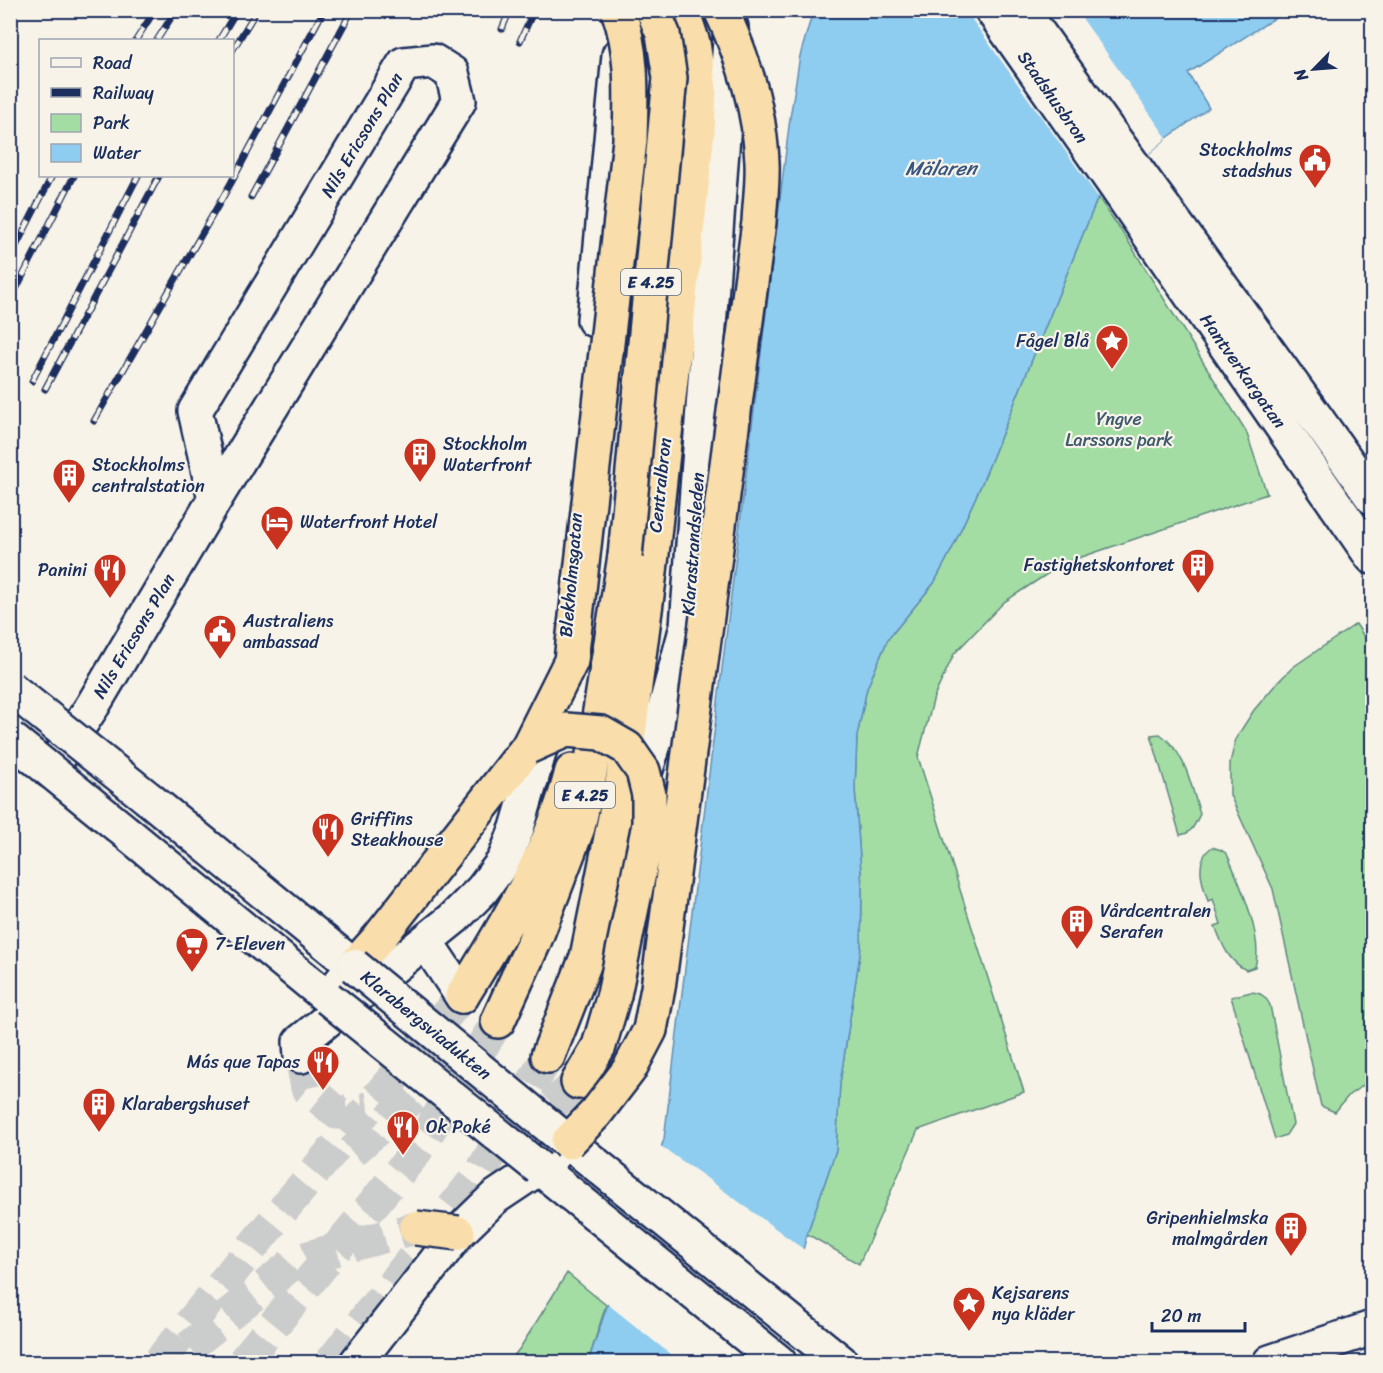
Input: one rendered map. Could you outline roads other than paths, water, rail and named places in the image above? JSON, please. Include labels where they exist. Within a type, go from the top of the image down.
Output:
[{"type":"highway","points":[[354,966],[379,938],[528,747],[571,662],[630,140],[632,74],[625,30],[618,10]]},
{"type":"highway","name":"Centralbron","points":[[587,957],[623,778],[638,564],[670,78],[663,34],[653,10]]},
{"type":"highway","name":"Centralbron","points":[[638,564],[698,131],[700,89],[693,44],[682,10]]},
{"type":"highway","points":[[568,1142],[596,1113],[629,1070],[650,1030],[658,988],[759,222],[762,161],[754,105],[734,38],[721,10]]},
{"type":"highway","points":[[462,996],[515,909],[544,848],[569,783],[638,564]]},
{"type":"highway","name":"E 4.25","points":[[498,1021],[534,942],[578,827],[638,564]]},
{"type":"highway","points":[[528,747],[566,730],[601,733],[627,748],[643,771],[649,795],[649,824],[614,995],[599,1046],[578,1082]]},
{"type":"highway","name":"Klarastrandsleden","points":[[549,1056],[587,957]]},
{"type":"highway","points":[[416,1228],[458,1233]]},
{"type":"street","name":"Blekholmsgatan","points":[[301,1056],[300,1042],[426,942],[482,890],[504,861],[517,828],[561,676],[624,10]]},
{"type":"street","name":"Blekholmsgatan","points":[[614,103],[667,10]]},
{"type":"street","name":"Klarastrandsleden","points":[[587,957],[664,712],[687,626],[733,10]]},
{"type":"street","name":"Stadshusbron","points":[[992,10],[1124,176]]},
{"type":"street","name":"Stadshusbron","points":[[1022,10],[1124,176]]},
{"type":"street","name":"Nils Ericsons Plan","points":[[50,771],[73,738],[215,499],[459,100],[452,73],[433,61],[404,64],[195,411],[215,499]]},
{"type":"street","name":"Hantverkargatan","points":[[1124,176],[1312,411],[1372,497]]},
{"type":"street","name":"Hantverkargatan","points":[[1124,176],[1372,557]]},
{"type":"street","name":"Klarabergsviadukten","points":[[10,688],[841,1362]]},
{"type":"street","points":[[10,738],[779,1362]]},
{"type":"street","points":[[426,942],[462,996]]},
{"type":"street","points":[[328,998],[354,966]]},
{"type":"street","points":[[357,1362],[458,1233],[494,1198],[539,1168],[568,1142]]},
{"type":"street","points":[[1270,1362],[1372,1328]]},
{"type":"water","name":"Mälaren","points":[[813,11],[1286,11],[1188,73],[1209,108],[1167,138],[1098,197],[982,483],[952,549],[934,583],[888,639],[867,688],[857,736],[855,789],[862,887],[861,947],[840,1083],[836,1150],[807,1234],[775,1362],[588,1362],[664,1139],[790,118],[800,56]]},
{"type":"tunnel","points":[[159,1362],[462,996]]},
{"type":"tunnel","points":[[243,1362],[415,1153],[498,1021]]},
{"type":"tunnel","points":[[301,1056],[307,1088],[337,1113],[368,1108]]},
{"type":"tunnel","points":[[331,1362],[481,1172],[548,1056]]},
{"type":"tunnel","points":[[352,1152],[452,1062]]},
{"type":"tunnel","points":[[517,1138],[578,1082]]},
{"type":"tunnel","points":[[189,1347],[297,1260],[416,1228]]},
{"type":"railway","points":[[137,39],[155,10]]},
{"type":"railway","points":[[158,39],[176,10]]},
{"type":"railway","points":[[220,39],[237,10]]},
{"type":"railway","points":[[234,48],[257,10]]},
{"type":"railway","points":[[94,421],[231,183],[324,10]]},
{"type":"railway","points":[[251,197],[352,10]]},
{"type":"railway","points":[[502,29],[510,10]]},
{"type":"railway","points":[[520,41],[534,10]]},
{"type":"railway","points":[[10,258],[51,177]]},
{"type":"railway","points":[[10,301],[73,177]]},
{"type":"railway","points":[[32,381],[137,177]]},
{"type":"railway","points":[[45,389],[158,177]]},
{"type":"place","name":"Stockholms stadshus","points":[[1315,189]]},
{"type":"place","name":"Fågel Blå","points":[[1112,370]]},
{"type":"place","name":"Stockholm Waterfront","points":[[420,483]]},
{"type":"place","name":"Stockholms centralstation","points":[[69,504]]},
{"type":"place","name":"Waterfront Hotel","points":[[277,551]]},
{"type":"place","name":"Fastighetskontoret","points":[[1198,594]]},
{"type":"place","name":"Panini","points":[[110,599]]},
{"type":"place","name":"Australiens ambassad","points":[[220,660]]},
{"type":"place","name":"Griffins Steakhouse","points":[[328,858]]},
{"type":"place","name":"Vårdcentralen Serafen","points":[[1077,950]]},
{"type":"place","name":"7-Eleven","points":[[192,973]]},
{"type":"place","name":"Más que Tapas","points":[[323,1091]]},
{"type":"place","name":"Klarabergshuset","points":[[99,1133]]},
{"type":"place","name":"Ok Poké","points":[[403,1156]]},
{"type":"place","name":"Gripenhielmska malmgården","points":[[1291,1257]]},
{"type":"place","name":"Kejsarens nya kläder","points":[[969,1332]]},
{"type":"park label","name":"Yngve Larssons park","points":[[1119,429]]}]
